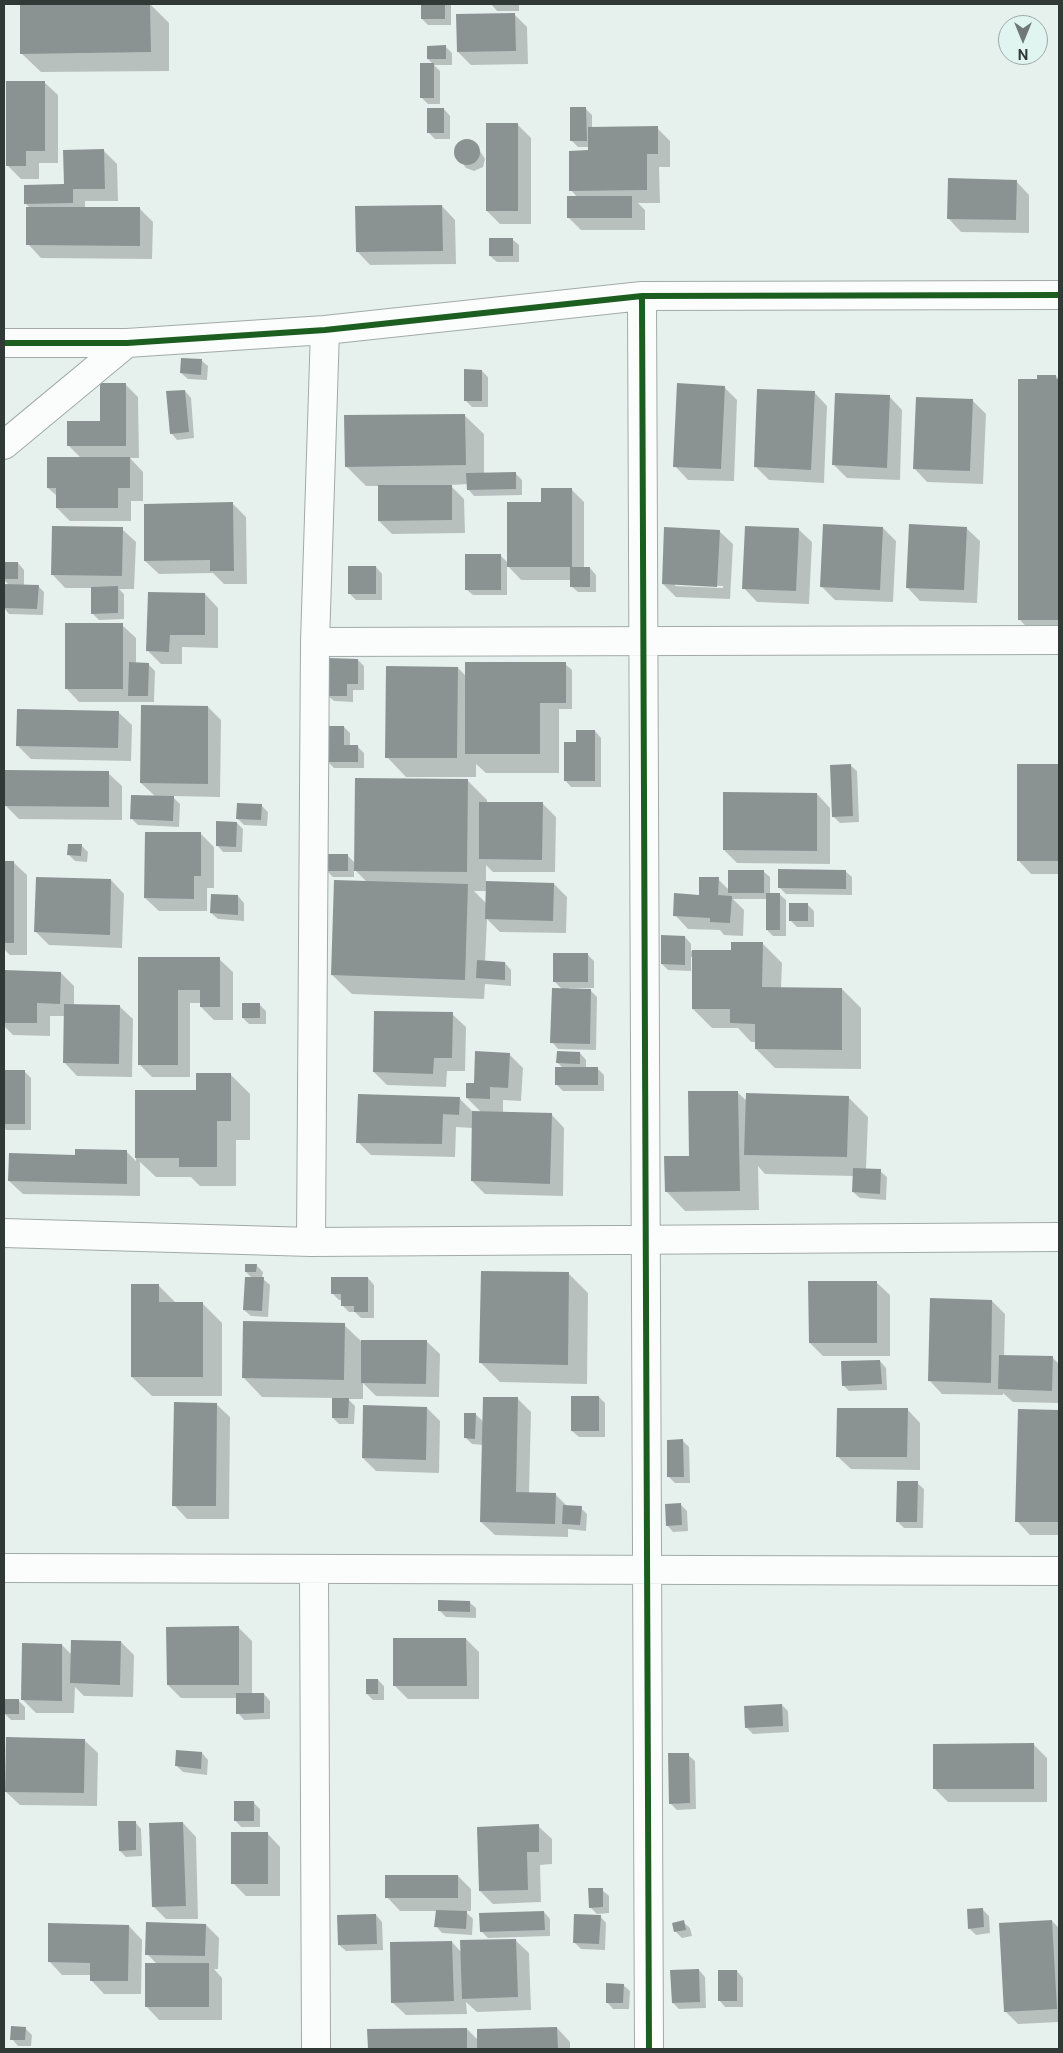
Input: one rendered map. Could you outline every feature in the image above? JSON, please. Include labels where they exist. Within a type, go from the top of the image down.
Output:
[{"type":"street","points":[[7,336],[127,342],[325,330],[642,296],[1059,295]]},
{"type":"street","points":[[642,296],[649,2049]]},
{"type":"street","points":[[311,1242],[315,642],[325,330]]},
{"type":"street","points":[[4,445],[127,342]]},
{"type":"street","points":[[315,642],[1059,640]]},
{"type":"street","points":[[4,1233],[311,1242],[1059,1237]]},
{"type":"street","points":[[4,1568],[1059,1571]]},
{"type":"street","points":[[314,1568],[316,2049]]},
{"type":"building","points":[[20,4],[150,4],[151,52],[20,54]]},
{"type":"building","points":[[421,4],[445,4],[445,19],[421,19]]},
{"type":"building","points":[[515,13],[516,51],[457,52],[456,14]]},
{"type":"building","points":[[446,45],[446,59],[427,59],[427,46]]},
{"type":"building","points":[[420,63],[434,63],[434,98],[420,98]]},
{"type":"building","points":[[6,81],[45,81],[45,151],[26,151],[26,166],[6,166]]},
{"type":"building","points":[[570,107],[586,107],[587,141],[570,141]]},
{"type":"building","points":[[427,108],[444,108],[444,133],[427,133]]},
{"type":"building","points":[[486,123],[518,123],[518,211],[486,211]]},
{"type":"building","points":[[658,126],[658,154],[647,154],[647,190],[569,191],[569,151],[588,150],[588,127]]},
{"type":"building","points":[[467,139],[476,143],[480,152],[476,161],[467,165],[458,161],[454,152],[458,143]]},
{"type":"building","points":[[104,149],[105,189],[73,189],[73,203],[24,204],[24,185],[64,184],[63,150]]},
{"type":"building","points":[[948,178],[1017,180],[1016,220],[947,219]]},
{"type":"building","points":[[567,196],[632,196],[632,218],[567,218]]},
{"type":"building","points":[[442,205],[443,251],[356,252],[355,206]]},
{"type":"building","points":[[26,207],[140,207],[140,246],[26,245]]},
{"type":"building","points":[[489,238],[513,238],[513,256],[489,256]]},
{"type":"building","points":[[181,358],[202,359],[201,375],[180,373]]},
{"type":"building","points":[[464,369],[482,370],[482,401],[464,401]]},
{"type":"building","points":[[1037,375],[1056,375],[1056,379],[1059,379],[1059,620],[1018,620],[1018,379],[1037,379]]},
{"type":"building","points":[[100,383],[126,383],[126,446],[67,446],[67,421],[100,421]]},
{"type":"building","points":[[677,383],[725,386],[721,469],[673,467]]},
{"type":"building","points":[[757,389],[815,391],[811,470],[754,467]]},
{"type":"building","points":[[185,390],[189,432],[170,434],[166,391]]},
{"type":"building","points":[[835,393],[890,395],[887,468],[832,465]]},
{"type":"building","points":[[916,397],[973,399],[970,471],[913,469]]},
{"type":"building","points":[[465,414],[466,465],[345,467],[344,415]]},
{"type":"building","points":[[47,457],[130,457],[130,488],[118,488],[118,508],[56,508],[56,488],[47,488]]},
{"type":"building","points":[[516,472],[516,489],[467,490],[466,473]]},
{"type":"building","points":[[378,485],[452,485],[452,520],[378,521]]},
{"type":"building","points":[[541,488],[572,488],[572,567],[507,567],[507,502],[541,502]]},
{"type":"building","points":[[233,502],[234,571],[210,571],[210,560],[144,561],[144,504]]},
{"type":"building","points":[[823,524],[883,527],[880,590],[820,587]]},
{"type":"building","points":[[909,524],[967,527],[964,590],[906,588]]},
{"type":"building","points":[[52,526],[123,527],[122,576],[51,575]]},
{"type":"building","points":[[745,526],[799,528],[796,591],[742,589]]},
{"type":"building","points":[[664,527],[720,530],[717,587],[662,584]]},
{"type":"building","points":[[465,554],[501,554],[501,590],[465,590]]},
{"type":"building","points":[[4,562],[18,562],[18,579],[4,579]]},
{"type":"building","points":[[348,566],[376,566],[376,594],[348,594]]},
{"type":"building","points":[[570,567],[590,567],[590,587],[570,587]]},
{"type":"building","points":[[4,584],[39,585],[37,609],[4,608]]},
{"type":"building","points":[[118,586],[118,613],[91,614],[91,587]]},
{"type":"building","points":[[148,592],[205,593],[205,635],[170,635],[169,652],[146,651]]},
{"type":"building","points":[[65,623],[123,623],[123,689],[65,689]]},
{"type":"building","points":[[328,658],[358,659],[358,684],[347,684],[347,696],[326,696]]},
{"type":"building","points":[[129,662],[149,663],[148,696],[128,696]]},
{"type":"building","points":[[465,662],[566,662],[566,703],[540,703],[540,754],[465,754]]},
{"type":"building","points":[[386,666],[458,667],[457,758],[385,758]]},
{"type":"building","points":[[141,705],[208,706],[208,784],[140,783]]},
{"type":"building","points":[[17,709],[119,711],[118,748],[16,746]]},
{"type":"building","points":[[326,726],[344,726],[344,745],[358,745],[358,762],[326,762]]},
{"type":"building","points":[[576,730],[595,730],[595,781],[564,781],[564,742],[576,742]]},
{"type":"building","points":[[851,764],[853,816],[832,817],[830,765]]},
{"type":"building","points":[[1017,764],[1059,764],[1059,861],[1017,861]]},
{"type":"building","points":[[5,770],[109,771],[109,807],[5,806]]},
{"type":"building","points":[[355,778],[468,779],[467,872],[354,871]]},
{"type":"building","points":[[723,792],[817,793],[817,851],[723,850]]},
{"type":"building","points":[[131,795],[174,796],[173,821],[130,819]]},
{"type":"building","points":[[479,802],[543,802],[542,860],[479,859]]},
{"type":"building","points":[[237,803],[262,804],[261,820],[236,819]]},
{"type":"building","points":[[216,821],[237,822],[236,847],[216,846]]},
{"type":"building","points":[[145,832],[201,832],[201,876],[194,876],[194,899],[144,898]]},
{"type":"building","points":[[68,844],[82,844],[81,856],[67,855]]},
{"type":"building","points":[[325,854],[348,854],[348,871],[325,871]]},
{"type":"building","points":[[4,861],[14,861],[14,943],[4,943]]},
{"type":"building","points":[[778,869],[846,870],[846,889],[778,888]]},
{"type":"building","points":[[728,870],[764,870],[764,893],[728,893]]},
{"type":"building","points":[[36,877],[111,879],[110,935],[34,932]]},
{"type":"building","points":[[699,877],[719,877],[718,895],[732,896],[730,923],[710,922],[710,918],[673,916],[674,893],[699,895]]},
{"type":"building","points":[[334,880],[468,884],[465,980],[331,975]]},
{"type":"building","points":[[486,881],[554,883],[553,921],[485,919]]},
{"type":"building","points":[[766,893],[780,893],[780,930],[766,930]]},
{"type":"building","points":[[211,894],[238,895],[238,915],[210,913]]},
{"type":"building","points":[[789,903],[808,903],[808,921],[789,921]]},
{"type":"building","points":[[661,935],[685,936],[685,965],[661,964]]},
{"type":"building","points":[[731,942],[763,942],[762,987],[842,988],[842,1050],[755,1049],[755,1024],[730,1023],[730,1009],[692,1009],[692,950],[731,950]]},
{"type":"building","points":[[553,953],[588,953],[588,982],[553,982]]},
{"type":"building","points":[[138,957],[220,957],[220,1007],[200,1007],[200,990],[178,990],[178,1065],[138,1065]]},
{"type":"building","points":[[477,960],[505,962],[505,980],[476,978]]},
{"type":"building","points":[[4,970],[61,972],[60,1004],[37,1003],[37,1023],[4,1023]]},
{"type":"building","points":[[552,988],[591,989],[590,1044],[550,1043]]},
{"type":"building","points":[[242,1003],[260,1003],[260,1018],[242,1018]]},
{"type":"building","points":[[64,1004],[120,1005],[119,1064],[63,1063]]},
{"type":"building","points":[[374,1011],[453,1012],[452,1058],[434,1058],[433,1074],[373,1072]]},
{"type":"building","points":[[475,1051],[510,1053],[508,1088],[490,1087],[490,1099],[466,1098],[466,1083],[474,1083]]},
{"type":"building","points":[[557,1051],[580,1052],[580,1064],[556,1063]]},
{"type":"building","points":[[555,1067],[598,1067],[598,1085],[555,1085]]},
{"type":"building","points":[[4,1070],[25,1070],[25,1124],[4,1124]]},
{"type":"building","points":[[196,1073],[231,1073],[231,1121],[217,1121],[217,1167],[179,1167],[179,1158],[135,1158],[135,1090],[196,1090]]},
{"type":"building","points":[[688,1091],[738,1091],[740,1191],[665,1192],[664,1156],[689,1156]]},
{"type":"building","points":[[746,1093],[849,1096],[847,1157],[744,1155]]},
{"type":"building","points":[[358,1094],[460,1097],[459,1115],[443,1114],[442,1144],[356,1143]]},
{"type":"building","points":[[472,1111],[552,1113],[550,1184],[471,1181]]},
{"type":"building","points":[[75,1149],[127,1150],[127,1184],[8,1181],[9,1153],[75,1155]]},
{"type":"building","points":[[853,1168],[881,1169],[880,1194],[852,1192]]},
{"type":"building","points":[[245,1264],[257,1264],[256,1272],[245,1272]]},
{"type":"building","points":[[481,1271],[569,1272],[568,1365],[479,1363]]},
{"type":"building","points":[[245,1277],[264,1277],[262,1311],[243,1310]]},
{"type":"building","points":[[331,1277],[368,1277],[368,1312],[354,1312],[354,1306],[341,1306],[341,1294],[331,1294]]},
{"type":"building","points":[[808,1281],[877,1281],[877,1343],[809,1343]]},
{"type":"building","points":[[131,1284],[159,1284],[159,1302],[203,1302],[203,1377],[131,1377]]},
{"type":"building","points":[[930,1298],[992,1300],[991,1383],[928,1381]]},
{"type":"building","points":[[243,1321],[345,1323],[344,1380],[242,1378]]},
{"type":"building","points":[[361,1340],[427,1340],[426,1384],[361,1383]]},
{"type":"building","points":[[999,1355],[1053,1356],[1052,1391],[998,1389]]},
{"type":"building","points":[[880,1360],[882,1384],[842,1386],[841,1361]]},
{"type":"building","points":[[571,1396],[599,1396],[599,1431],[571,1431]]},
{"type":"building","points":[[483,1397],[518,1397],[516,1492],[556,1493],[555,1524],[480,1522]]},
{"type":"building","points":[[332,1398],[349,1398],[348,1418],[332,1418]]},
{"type":"building","points":[[174,1402],[217,1403],[216,1506],[172,1506]]},
{"type":"building","points":[[363,1405],[427,1407],[426,1460],[362,1458]]},
{"type":"building","points":[[837,1408],[908,1408],[907,1457],[836,1457]]},
{"type":"building","points":[[1018,1409],[1059,1410],[1059,1522],[1015,1522]]},
{"type":"building","points":[[464,1413],[476,1413],[475,1439],[464,1438]]},
{"type":"building","points":[[683,1439],[684,1477],[667,1477],[667,1440]]},
{"type":"building","points":[[897,1481],[918,1481],[917,1522],[896,1522]]},
{"type":"building","points":[[681,1503],[682,1525],[666,1526],[665,1504]]},
{"type":"building","points":[[563,1505],[582,1506],[580,1525],[562,1524]]},
{"type":"building","points":[[438,1600],[470,1601],[470,1612],[438,1611]]},
{"type":"building","points":[[239,1626],[239,1685],[167,1685],[166,1627]]},
{"type":"building","points":[[393,1638],[466,1638],[467,1686],[393,1686]]},
{"type":"building","points":[[71,1640],[121,1641],[120,1685],[70,1683]]},
{"type":"building","points":[[22,1643],[62,1644],[62,1701],[21,1700]]},
{"type":"building","points":[[366,1679],[378,1679],[378,1694],[366,1694]]},
{"type":"building","points":[[236,1693],[264,1693],[264,1713],[236,1714]]},
{"type":"building","points":[[4,1699],[19,1699],[19,1714],[4,1714]]},
{"type":"building","points":[[782,1704],[783,1726],[745,1728],[744,1706]]},
{"type":"building","points":[[6,1737],[85,1739],[84,1793],[5,1792]]},
{"type":"building","points":[[1034,1743],[1034,1789],[933,1789],[933,1744]]},
{"type":"building","points":[[176,1750],[202,1752],[201,1769],[175,1766]]},
{"type":"building","points":[[668,1753],[689,1753],[690,1803],[669,1804]]},
{"type":"building","points":[[234,1801],[254,1801],[254,1821],[234,1821]]},
{"type":"building","points":[[118,1821],[136,1821],[136,1850],[119,1851]]},
{"type":"building","points":[[183,1822],[186,1906],[152,1907],[149,1823]]},
{"type":"building","points":[[539,1824],[539,1852],[527,1852],[528,1890],[479,1891],[477,1827]]},
{"type":"building","points":[[231,1832],[268,1832],[268,1884],[231,1884]]},
{"type":"building","points":[[385,1875],[458,1875],[458,1898],[385,1898]]},
{"type":"building","points":[[588,1888],[603,1888],[603,1907],[589,1908]]},
{"type":"building","points":[[983,1908],[984,1927],[968,1929],[967,1909]]},
{"type":"building","points":[[436,1910],[467,1911],[466,1929],[434,1927]]},
{"type":"building","points":[[544,1911],[545,1930],[480,1932],[479,1913]]},
{"type":"building","points":[[376,1914],[377,1944],[338,1945],[337,1915]]},
{"type":"building","points":[[574,1914],[601,1915],[599,1944],[573,1943]]},
{"type":"building","points":[[684,1920],[686,1930],[674,1932],[672,1923]]},
{"type":"building","points":[[1052,1920],[1057,2009],[1004,2012],[999,1923]]},
{"type":"building","points":[[146,1922],[206,1924],[205,1956],[145,1955]]},
{"type":"building","points":[[48,1923],[129,1925],[128,1981],[90,1981],[90,1963],[48,1962]]},
{"type":"building","points":[[516,1939],[518,1997],[462,1999],[460,1940]]},
{"type":"building","points":[[452,1941],[454,2001],[391,2003],[390,1942]]},
{"type":"building","points":[[145,1963],[209,1963],[209,2007],[145,2007]]},
{"type":"building","points":[[699,1969],[700,2002],[672,2003],[670,1970]]},
{"type":"building","points":[[718,1970],[737,1970],[737,2001],[718,2001]]},
{"type":"building","points":[[606,1983],[624,1984],[623,2003],[606,2003]]},
{"type":"building","points":[[11,2026],[26,2027],[25,2040],[10,2040]]},
{"type":"building","points":[[557,2027],[558,2049],[477,2049],[477,2029]]},
{"type":"building","points":[[467,2028],[467,2049],[368,2049],[367,2029]]},
{"type":"cycle path","points":[[4,343],[127,343],[325,330],[642,296],[1059,295]]},
{"type":"cycle path","points":[[642,296],[649,2049]]}]
